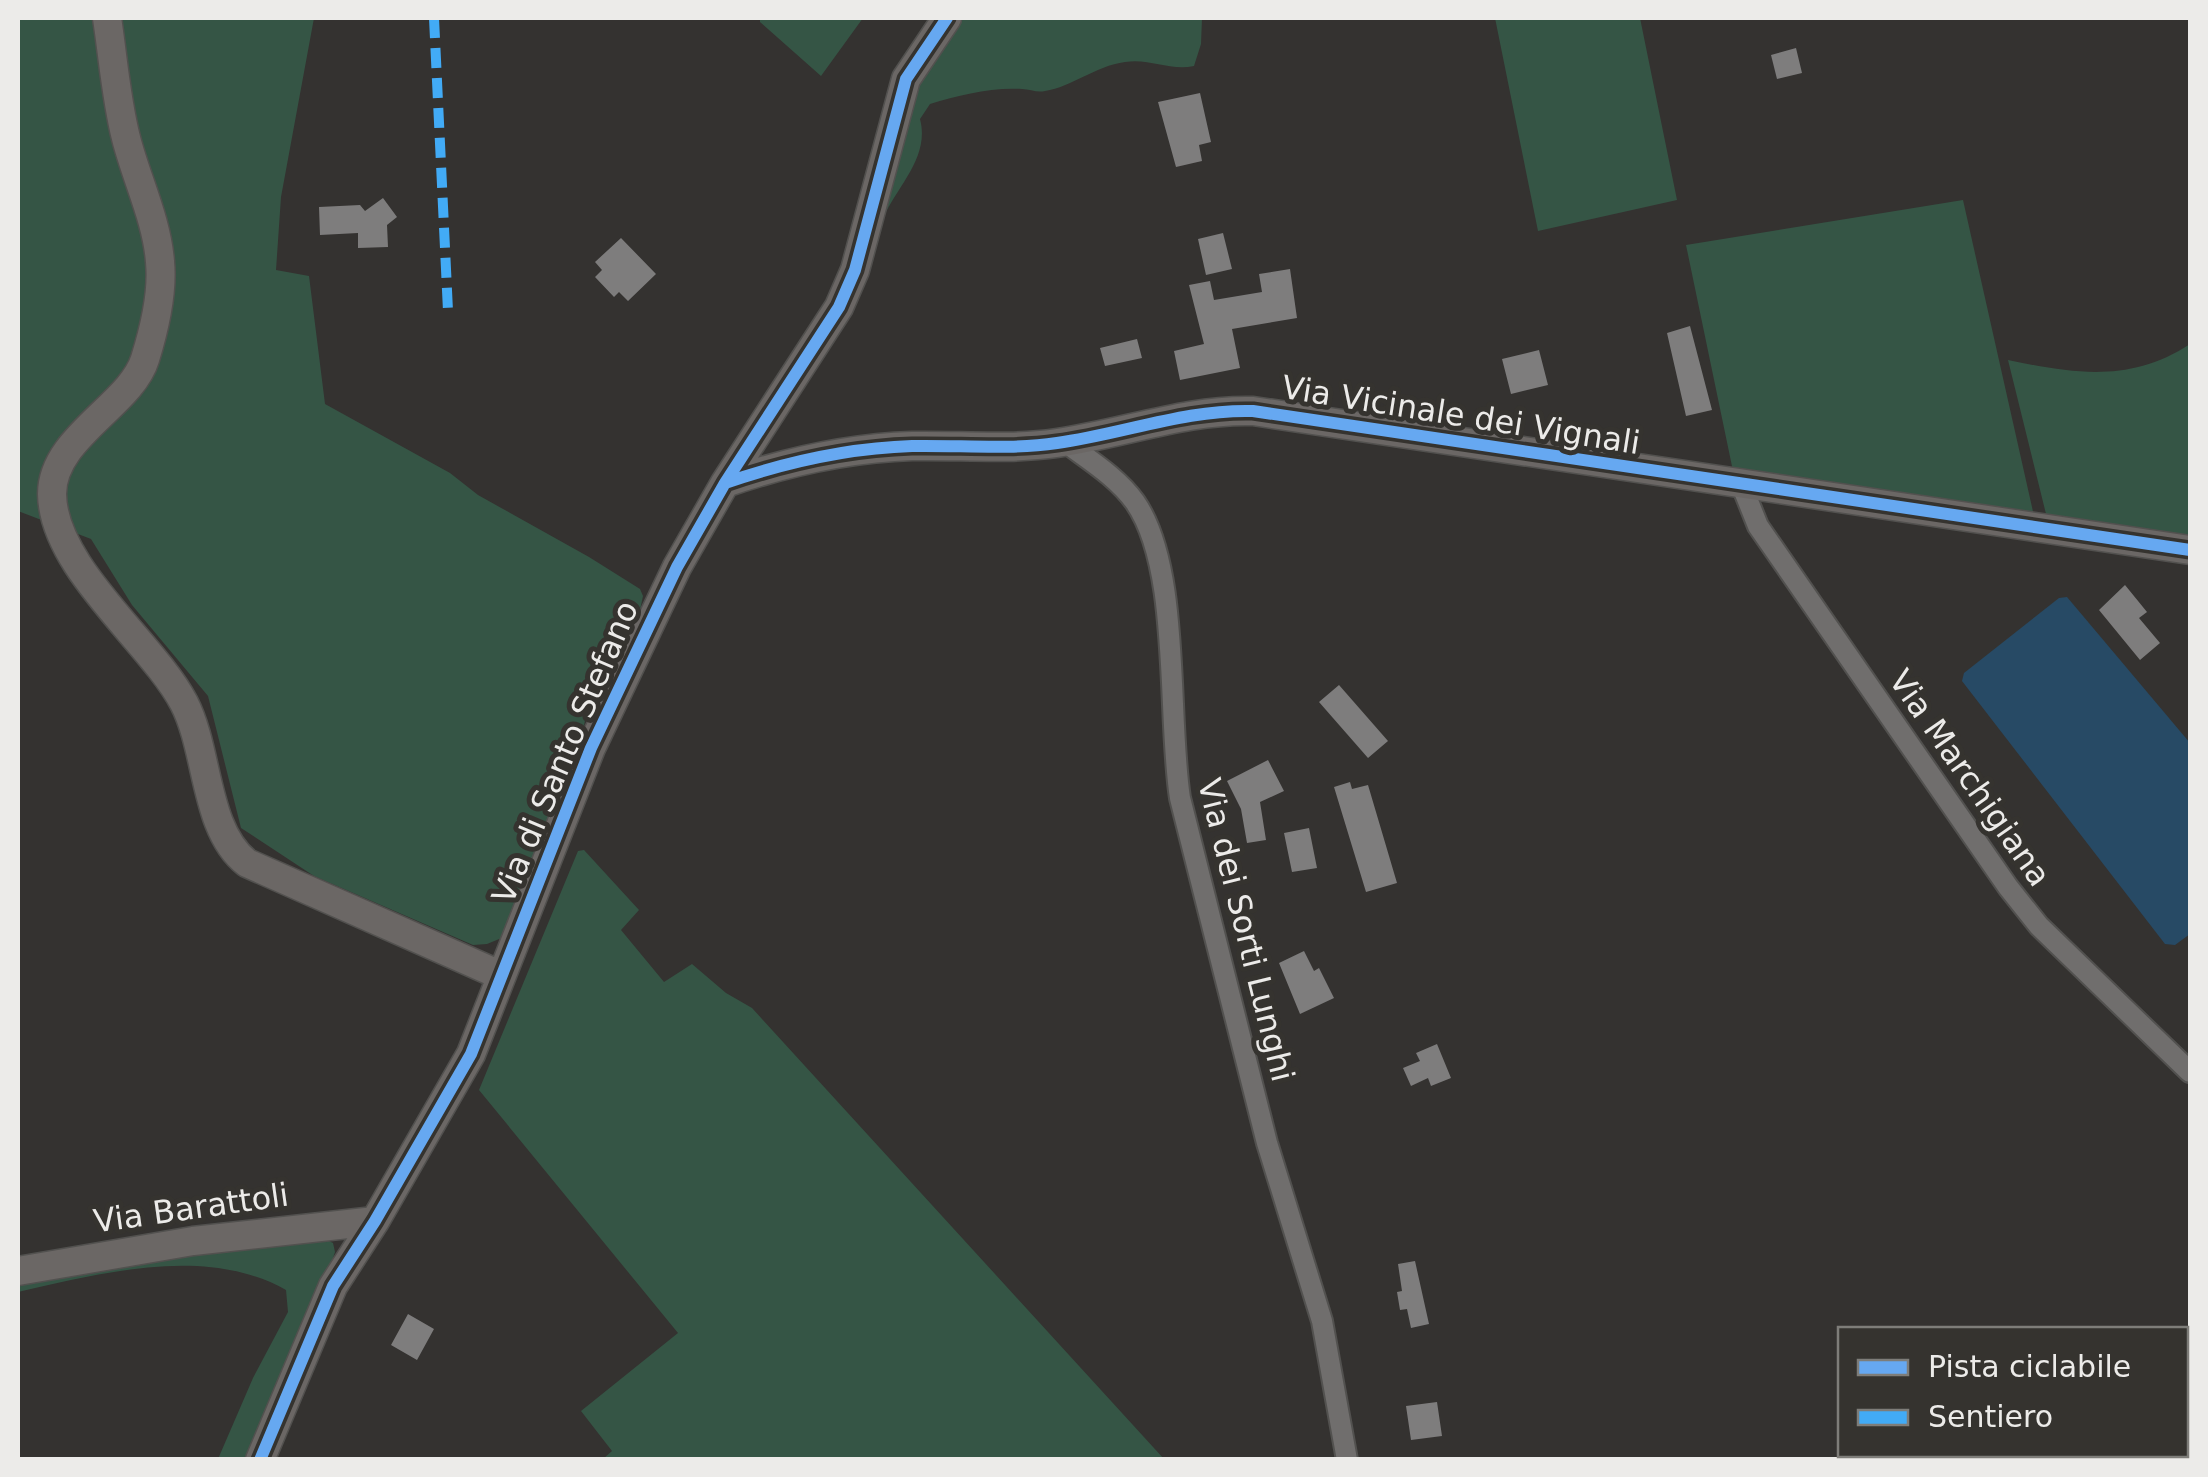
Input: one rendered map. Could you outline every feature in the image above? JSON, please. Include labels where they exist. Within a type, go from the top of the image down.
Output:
[{"type":"street","points":[[107,18],[125,134],[160,257],[161,282],[144,362],[135,377],[80,435],[57,471],[52,488],[53,510],[70,549],[108,606],[183,702],[195,731],[223,836],[234,853],[247,863],[500,975]]},
{"type":"street","name":"Via di Santo Stefano","points":[[260,1460],[334,1286],[376,1221],[471,1054],[595,740],[677,567],[839,307],[855,270],[906,79],[947,18]]},
{"type":"street","name":"Via Vicinale dei Vignali","points":[[726,483],[786,464],[871,449],[1027,446],[1189,416],[1253,411],[2190,550]]},
{"type":"street","name":"Via dei Sorti Lunghi","points":[[1064,442],[1121,485],[1143,514],[1156,548],[1165,603],[1180,798],[1267,1144],[1322,1322],[1347,1460]]},
{"type":"street","name":"Via Marchigiana","points":[[1742,486],[1758,526],[2008,886],[2039,926],[2190,1072]]},
{"type":"street","name":"Via Barattoli","points":[[18,1272],[193,1241],[376,1221]]},
{"type":"green space","points":[[18,18],[314,18],[281,197],[276,270],[309,276],[325,404],[450,473],[478,495],[640,589],[640,610],[586,714],[581,744],[504,937],[473,945],[314,876],[241,828],[208,696],[132,605],[91,539],[18,511]]},
{"type":"green space","points":[[760,18],[863,18],[821,76]]},
{"type":"green space","points":[[958,18],[1202,18],[1201,44],[1194,66],[1125,62],[1045,91],[987,90],[930,104],[920,119],[921,146],[917,158],[883,218],[913,84]]},
{"type":"green space","points":[[1495,18],[1640,18],[1677,200],[1538,231]]},
{"type":"green space","points":[[1963,200],[2034,516],[1733,471],[1686,245]]},
{"type":"green space","points":[[2190,344],[2190,538],[2047,518],[2008,360],[2102,372],[2146,365]]},
{"type":"green space","points":[[584,850],[639,910],[621,930],[664,982],[692,964],[726,993],[752,1008],[1164,1459],[603,1459],[612,1451],[581,1411],[678,1333],[479,1090],[578,851]]},
{"type":"green space","points":[[325,1239],[333,1243],[335,1252],[325,1282],[250,1459],[218,1459],[253,1378],[288,1312],[286,1290],[255,1276],[188,1266],[119,1271],[18,1292],[18,1283],[115,1264]]},
{"type":"water","points":[[2067,597],[2190,743],[2190,934],[2175,945],[2165,944],[1962,681],[1964,673],[2059,598]]},
{"type":"building","points":[[1796,48],[1802,73],[1777,79],[1771,55]]},
{"type":"building","points":[[1200,93],[1211,142],[1199,145],[1202,161],[1176,167],[1158,102]]},
{"type":"building","points":[[383,198],[397,217],[387,225],[388,247],[358,248],[358,233],[320,235],[319,207],[360,205],[365,211]]},
{"type":"building","points":[[1223,233],[1232,269],[1206,275],[1198,239]]},
{"type":"building","points":[[621,238],[656,274],[628,301],[619,292],[614,297],[595,277],[602,270],[595,262]]},
{"type":"building","points":[[1290,269],[1297,318],[1232,329],[1240,368],[1180,380],[1174,351],[1204,344],[1189,285],[1210,281],[1214,300],[1262,292],[1259,274]]},
{"type":"building","points":[[1690,326],[1712,410],[1686,416],[1667,333]]},
{"type":"building","points":[[1137,339],[1142,358],[1105,366],[1100,348]]},
{"type":"building","points":[[1539,350],[1548,385],[1511,394],[1502,359]]},
{"type":"building","points":[[2125,585],[2147,612],[2139,618],[2160,643],[2140,660],[2099,610]]},
{"type":"building","points":[[1339,685],[1388,741],[1368,758],[1319,702]]},
{"type":"building","points":[[1268,760],[1284,791],[1260,802],[1266,840],[1247,843],[1241,809],[1227,781]]},
{"type":"building","points":[[1350,782],[1352,789],[1368,785],[1397,883],[1366,892],[1334,787]]},
{"type":"building","points":[[1309,828],[1317,868],[1292,872],[1284,833]]},
{"type":"building","points":[[1304,951],[1314,971],[1319,968],[1334,998],[1300,1014],[1279,963]]},
{"type":"building","points":[[1437,1044],[1451,1078],[1431,1086],[1428,1078],[1411,1086],[1403,1068],[1420,1061],[1416,1053]]},
{"type":"building","points":[[1415,1261],[1429,1324],[1411,1328],[1407,1309],[1400,1310],[1398,1264]]},
{"type":"building","points":[[408,1314],[434,1329],[417,1360],[391,1345]]},
{"type":"building","points":[[1437,1402],[1442,1436],[1411,1440],[1406,1406]]},
{"type":"marked path","points":[[434,18],[448,311]]},
{"type":"cycle path","points":[[260,1460],[333,1286],[471,1054],[591,748],[677,567],[725,483],[839,307],[855,270],[906,79],[947,18]]},
{"type":"cycle path","points":[[725,483],[841,453],[912,446],[1039,445],[1203,414],[1253,411],[2190,550]]}]
